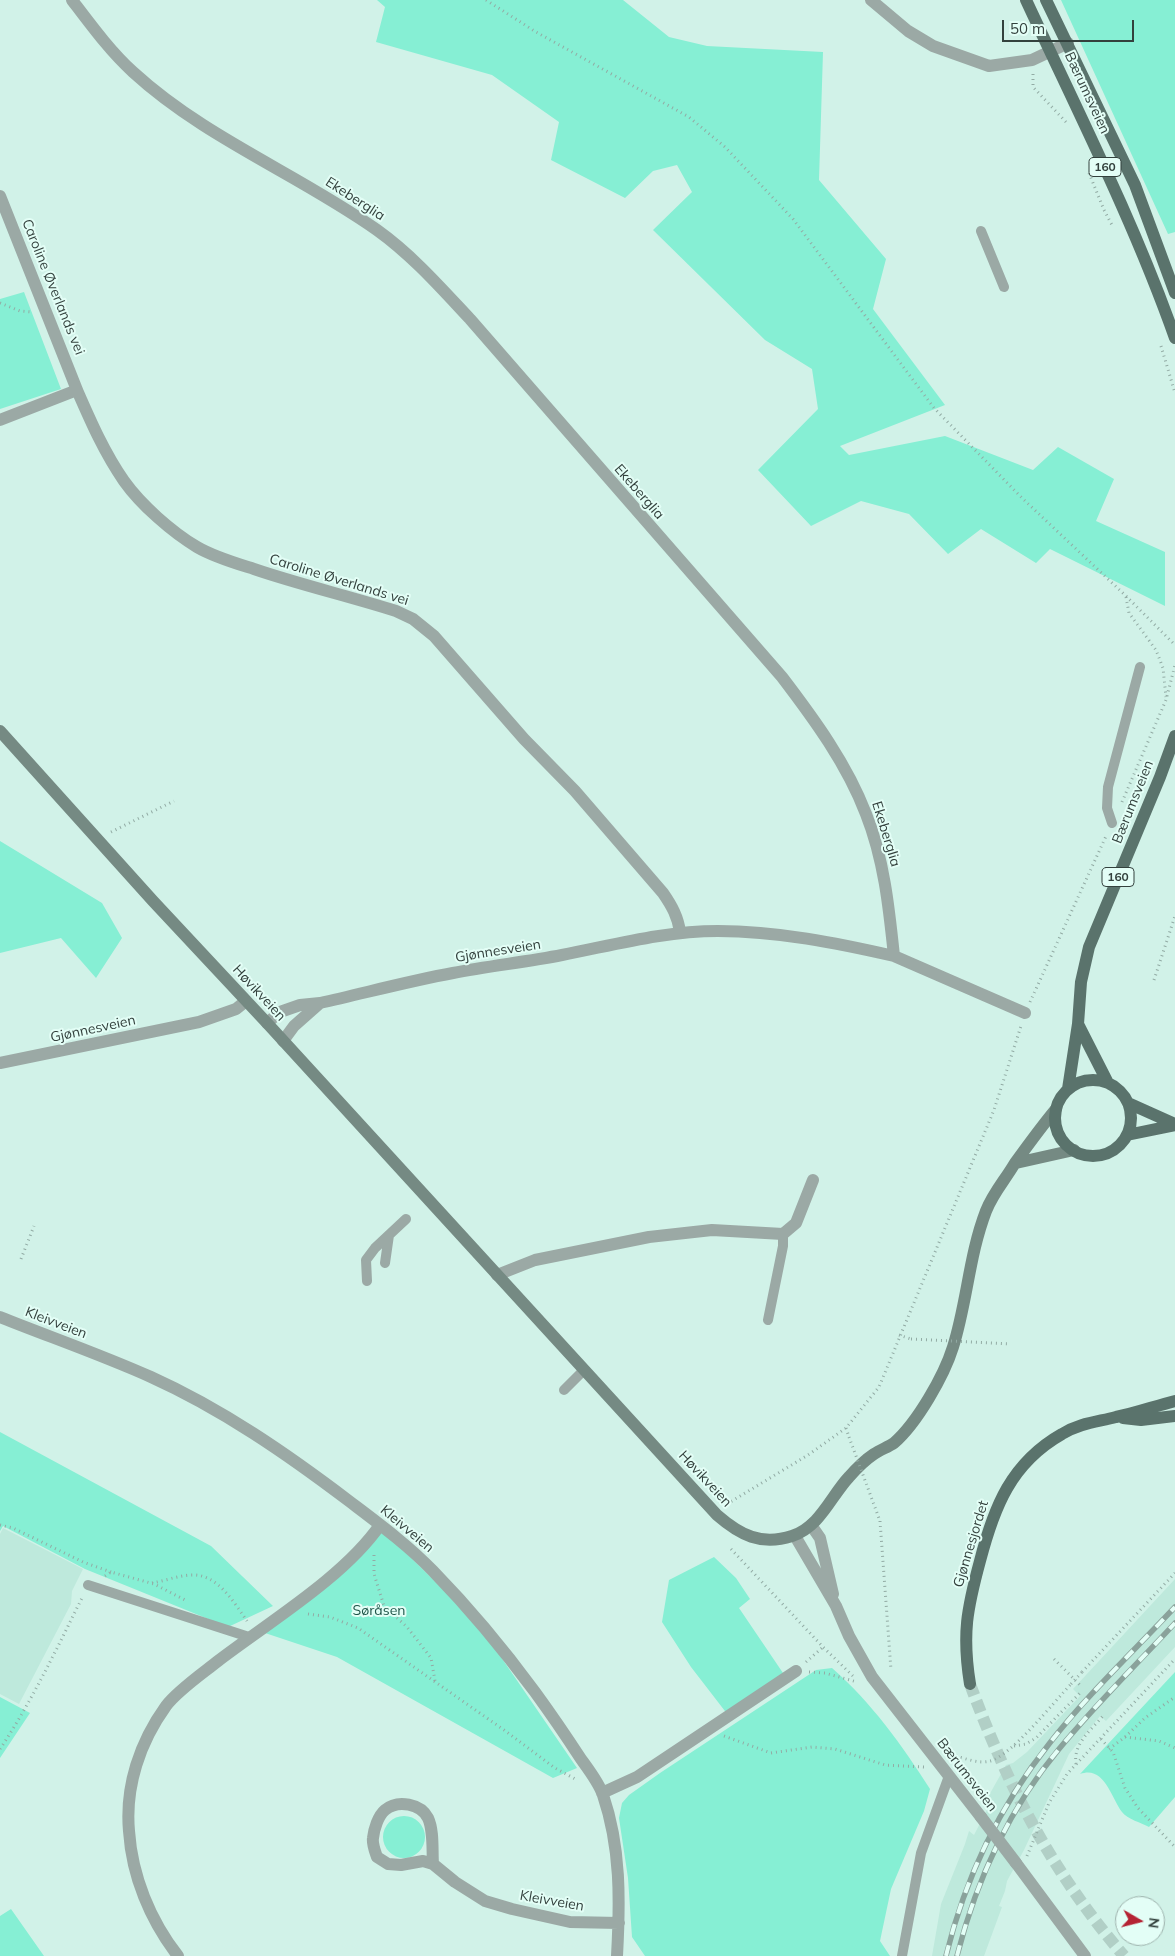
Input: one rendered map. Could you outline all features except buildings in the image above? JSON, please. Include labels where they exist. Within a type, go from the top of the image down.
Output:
[{"type":"main road","name":"Bærumsveien","points":[[1026,0],[1115,190],[1159,293],[1175,338]]},
{"type":"main road","name":"Bærumsveien","points":[[1046,0],[1135,185],[1175,293]]},
{"type":"main road","name":"Høvikveien","points":[[0,731],[717,1515],[734,1529],[753,1538],[767,1540],[794,1536],[811,1525],[848,1478],[873,1455],[894,1443],[924,1406],[953,1348],[975,1250],[986,1212],[995,1191],[1056,1109]]},
{"type":"main road","name":"Bærumsveien","points":[[1068,1089],[1078,1024],[1081,982],[1089,947],[1160,777],[1175,736]]},
{"type":"main road","points":[[1078,1024],[1108,1083]]},
{"type":"main road","points":[[1056,1109],[1056,1124],[1060,1136],[1074,1150],[1087,1155],[1101,1155],[1114,1149],[1127,1135],[1131,1120],[1128,1103],[1120,1091],[1108,1083],[1094,1080],[1085,1081],[1068,1089]]},
{"type":"main road","name":"160","points":[[1056,1109],[1062,1096],[1068,1089]]},
{"type":"main road","points":[[1128,1103],[1175,1124]]},
{"type":"main road","points":[[1127,1135],[1175,1124]]},
{"type":"main road","points":[[1016,1162],[1074,1150]]},
{"type":"main road","name":"Gjønnesjordet","points":[[970,1684],[965,1642],[966,1618],[988,1530],[1003,1493],[1027,1462],[1043,1446],[1062,1434],[1083,1424],[1175,1401]]},
{"type":"main road","name":"Gjønnesjordet","points":[[1116,1417],[1141,1420],[1175,1416]]},
{"type":"street","name":"Ekeberglia","points":[[72,0],[95,31],[133,72],[169,101],[212,131],[348,211],[378,231],[422,267],[470,319],[782,677],[809,713],[844,769],[866,814],[880,860],[889,901],[894,956]]},
{"type":"street","points":[[871,0],[908,31],[933,46],[989,66],[1032,60],[1068,44]]},
{"type":"street","name":"Caroline Øverlands vei","points":[[0,196],[98,440],[125,483],[173,530],[198,548],[226,560],[396,611],[413,619],[434,636],[524,738],[575,790],[663,893],[672,906],[678,920],[680,932]]},
{"type":"street","points":[[0,420],[77,390]]},
{"type":"street","points":[[680,932],[719,931],[752,933],[834,942],[894,956],[1025,1013]]},
{"type":"street","name":"Gjønnesveien","points":[[267,1023],[280,1012],[300,1005],[320,1003],[453,973],[560,956],[636,939],[680,932]]},
{"type":"street","name":"Gjønnesveien","points":[[0,1063],[199,1022],[236,1009],[246,1001]]},
{"type":"street","name":"Gjønnesveien","points":[[283,1041],[306,1014],[320,1003]]},
{"type":"street","points":[[497,1275],[535,1260],[649,1237],[712,1230],[783,1234],[796,1223],[813,1180]]},
{"type":"street","name":"Kleivveien","points":[[0,1317],[152,1377],[219,1413],[284,1454],[432,1570],[481,1624],[518,1669],[560,1726],[602,1792],[617,1854],[619,1884],[618,1956]]},
{"type":"street","name":"Bærumsveien","points":[[811,1525],[820,1538],[836,1606]]},
{"type":"street","points":[[178,1956],[152,1912],[137,1879],[130,1852],[129,1796],[136,1766],[148,1736],[167,1705],[201,1674],[249,1632],[286,1610],[335,1573],[377,1528]]},
{"type":"street","name":"Bærumsveien","points":[[794,1536],[836,1606],[849,1636],[872,1677],[981,1818],[1021,1861],[1085,1956]]},
{"type":"street","points":[[602,1792],[637,1777],[710,1730],[799,1668]]},
{"type":"street","points":[[412,1804],[424,1811],[430,1821],[433,1864],[423,1861],[401,1865],[388,1864],[377,1857],[372,1840],[377,1822],[385,1810],[396,1806],[412,1804]]},
{"type":"street","name":"Kleivveien","points":[[433,1864],[455,1882],[478,1896],[503,1906],[570,1922],[619,1923]]},
{"type":"lane","points":[[981,231],[1004,287]]},
{"type":"lane","points":[[1112,823],[1107,808],[1108,787],[1140,667]]},
{"type":"lane","points":[[367,1281],[366,1260],[375,1248],[406,1219]]},
{"type":"lane","points":[[768,1320],[779,1270],[783,1234]]},
{"type":"lane","points":[[385,1263],[389,1235]]},
{"type":"lane","points":[[564,1390],[584,1370]]},
{"type":"lane","points":[[88,1585],[249,1632]]},
{"type":"lane","points":[[902,1956],[922,1853],[949,1776]]},
{"type":"path","points":[[486,0],[536,32],[689,117],[725,147],[792,219],[934,408],[1056,531],[1126,596],[1173,644]]},
{"type":"path","points":[[1032,60],[1033,87],[1065,121],[1069,130]]},
{"type":"path","points":[[1086,166],[1115,231]]},
{"type":"path","points":[[0,303],[20,311],[47,314]]},
{"type":"path","points":[[1158,338],[1175,394]]},
{"type":"path","points":[[1126,596],[1129,613],[1156,650],[1163,668],[1166,700]]},
{"type":"path","points":[[727,1504],[808,1455],[846,1428],[879,1387],[994,1110],[1025,1013],[1137,770],[1166,700],[1175,665]]},
{"type":"path","points":[[97,839],[174,802]]},
{"type":"path","points":[[1154,980],[1175,916]]},
{"type":"path","points":[[21,1259],[34,1226]]},
{"type":"path","points":[[899,1335],[911,1339],[1010,1344]]},
{"type":"path","points":[[846,1428],[880,1521],[891,1670]]},
{"type":"path","points":[[0,1525],[13,1528],[82,1562],[111,1572]]},
{"type":"path","points":[[377,1528],[374,1574],[384,1606],[407,1627],[431,1658],[435,1681]]},
{"type":"path","points":[[731,1549],[823,1647],[860,1682],[799,1668]]},
{"type":"path","points":[[951,1760],[956,1756],[989,1762],[1001,1757],[1175,1573]]},
{"type":"path","points":[[150,1583],[191,1575],[214,1580],[235,1604],[249,1632]]},
{"type":"path","points":[[0,1749],[14,1729],[88,1585]]},
{"type":"path","points":[[286,1610],[330,1617],[358,1628],[555,1768],[579,1780]]},
{"type":"path","points":[[799,1668],[823,1647]]},
{"type":"path","points":[[1054,1659],[1080,1685]]},
{"type":"path","points":[[1021,1861],[1059,1785],[1175,1659]]},
{"type":"path","points":[[1013,1746],[1026,1744],[1036,1738],[1080,1693]]},
{"type":"path","points":[[1110,1749],[1146,1718],[1175,1697]]},
{"type":"path","points":[[1076,1765],[1076,1748],[1103,1716]]},
{"type":"path","points":[[710,1730],[771,1753],[812,1747],[835,1749],[885,1765],[925,1767]]},
{"type":"path","points":[[1126,1736],[1160,1741],[1175,1748]]},
{"type":"path","points":[[1101,1739],[1110,1749],[1119,1768],[1125,1788],[1138,1808],[1175,1847]]},
{"type":"shaded area","points":[[3,1528],[83,1569],[72,1591],[71,1604],[19,1704],[0,1694],[0,1534]]},
{"type":"shaded area","points":[[1175,1579],[1175,1647],[1106,1721],[1100,1716],[1069,1754],[1024,1850],[1007,1881],[999,1906],[1002,1907],[984,1956],[932,1956],[941,1904],[969,1831],[974,1835],[991,1802],[988,1797],[1006,1765],[1013,1763],[1027,1752],[1080,1696],[1073,1689]]},
{"type":"green space","points":[[377,0],[623,0],[669,37],[707,46],[823,52],[819,180],[886,259],[873,309],[945,405],[840,446],[849,455],[945,436],[1033,470],[1058,447],[1114,479],[1096,521],[1165,552],[1165,606],[1050,549],[1036,563],[981,529],[948,554],[909,514],[861,501],[811,526],[758,470],[818,409],[812,369],[765,340],[653,230],[692,192],[677,165],[653,171],[625,198],[551,160],[559,122],[492,75],[376,42],[385,7]]},
{"type":"green space","points":[[1061,0],[1175,0],[1175,232],[1168,234]]},
{"type":"green space","points":[[24,292],[61,389],[0,409],[0,299]]},
{"type":"green space","points":[[0,841],[102,903],[122,938],[96,978],[61,938],[0,953]]},
{"type":"green space","points":[[0,1432],[211,1546],[273,1606],[228,1627],[85,1569],[3,1526],[0,1531]]},
{"type":"green space","name":"Søråsen","points":[[383,1530],[479,1625],[577,1768],[553,1778],[337,1657],[259,1631]]},
{"type":"green space","points":[[714,1557],[736,1578],[750,1599],[739,1608],[783,1673],[728,1715],[691,1667],[662,1622],[669,1580]]},
{"type":"green space","points":[[832,1668],[873,1710],[930,1789],[924,1811],[891,1889],[880,1941],[890,1956],[645,1956],[632,1937],[628,1878],[619,1818],[622,1803],[629,1795],[660,1773],[816,1670]]},
{"type":"green space","points":[[1175,1672],[1175,1797],[1149,1827],[1131,1819],[1122,1812],[1101,1778],[1088,1772],[1080,1774]]},
{"type":"green space","points":[[0,1697],[30,1713],[0,1758]]},
{"type":"green space","points":[[404,1816],[419,1822],[425,1837],[419,1852],[404,1858],[389,1852],[383,1837],[389,1822]]},
{"type":"green space","points":[[11,1909],[44,1956],[0,1956],[0,1916]]},
{"type":"tunnel","points":[[970,1684],[1000,1758],[1034,1827],[1075,1893],[1124,1956]]},
{"type":"railway","points":[[946,1956],[963,1899],[974,1871],[999,1818],[1014,1793],[1049,1744],[1079,1708],[1175,1607]]},
{"type":"railway","points":[[957,1956],[984,1873],[996,1847],[1025,1796],[1059,1749],[1101,1701],[1175,1623]]}]
